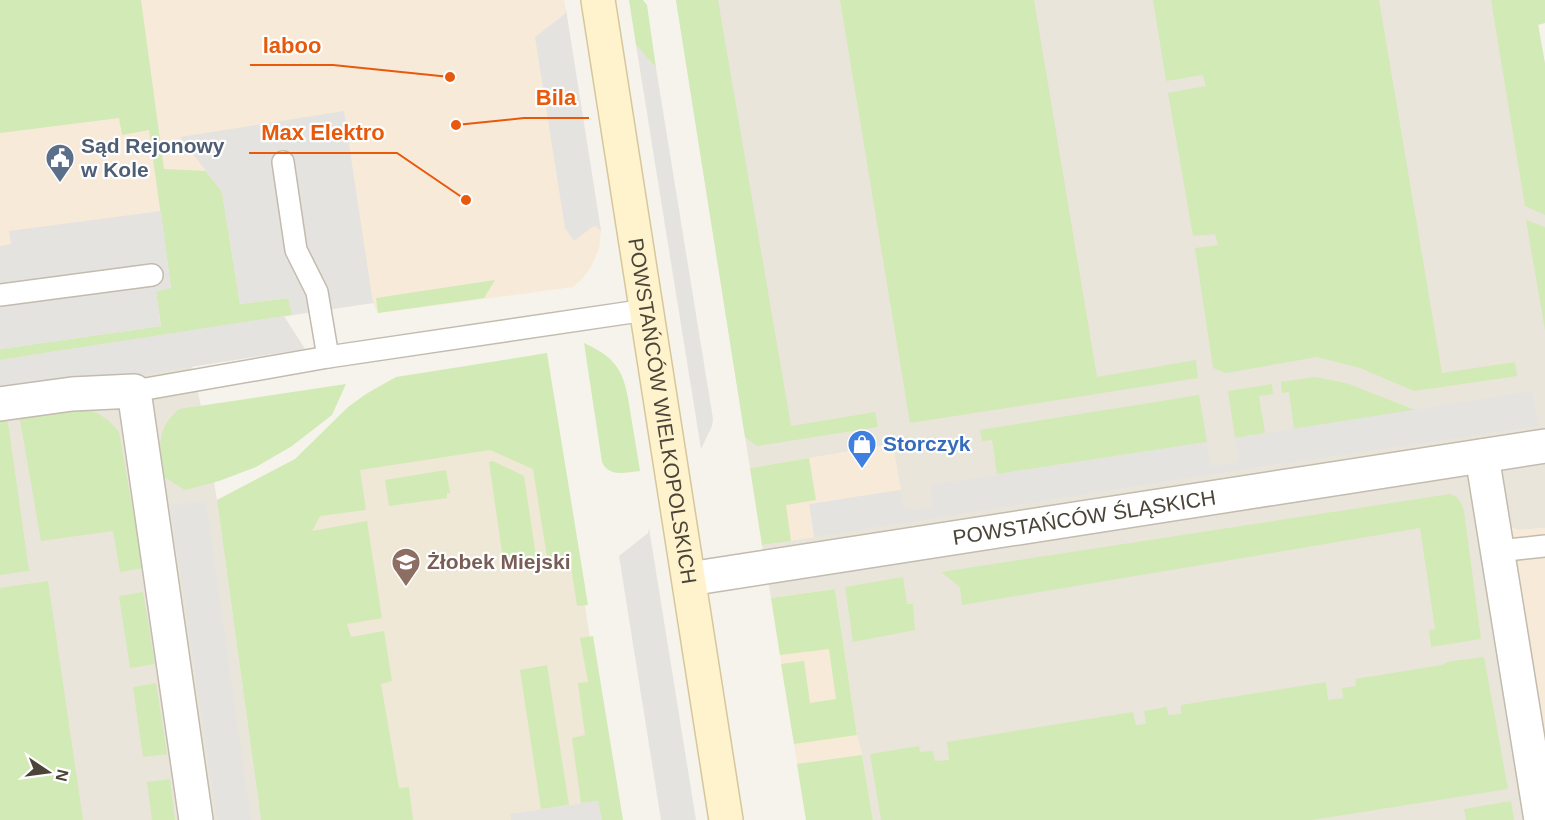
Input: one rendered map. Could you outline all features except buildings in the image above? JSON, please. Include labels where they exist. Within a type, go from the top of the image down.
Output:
[{"type":"street","name":"POWSTAŃCÓW WIELKOPOLSKICH","points":[[598,0],[726,820]]},
{"type":"street","points":[[0,404],[72,394],[134,391],[196,820]]},
{"type":"street","name":"POWSTAŃCÓW ŚLĄSKICH","points":[[689,579],[1545,446]]},
{"type":"street","points":[[1482,456],[1541,820]]},
{"type":"lane","points":[[283,162],[296,250],[317,292],[328,357]]},
{"type":"lane","points":[[0,295],[152,275]]},
{"type":"lane","points":[[134,391],[328,357],[646,310]]},
{"type":"lane","points":[[1498,551],[1545,546]]},
{"type":"shaded area","points":[[0,0],[564,0],[601,231],[599,249],[591,267],[573,287],[378,313],[373,303],[0,360]]},
{"type":"shaded area","points":[[676,0],[1534,0],[1545,64],[1545,528],[1519,530],[1506,526],[1545,820],[873,820],[857,735],[835,589],[771,598],[762,545],[814,537],[893,444],[750,468]]},
{"type":"shaded area","points":[[566,9],[601,231],[596,226],[592,227],[574,241],[565,228],[535,37],[565,14]]},
{"type":"shaded area","points":[[636,45],[656,68],[713,419],[701,449]]},
{"type":"shaded area","points":[[344,111],[373,303],[292,315],[288,298],[240,304],[222,192],[180,137]]},
{"type":"shaded area","points":[[161,211],[171,288],[156,292],[161,326],[0,349],[0,246],[11,244],[9,231]]},
{"type":"shaded area","points":[[284,316],[305,349],[0,397],[0,360]]},
{"type":"shaded area","points":[[184,332],[201,406],[217,500],[261,820],[0,820],[0,360]]},
{"type":"shaded area","points":[[1532,391],[1539,426],[1238,470],[814,537],[809,504],[901,490],[904,507],[909,510],[931,507],[930,485],[1207,442],[1210,463],[1213,466],[1236,462],[1239,458],[1235,438]]},
{"type":"shaded area","name":"Żłobek Miejski","points":[[536,410],[577,551],[597,686],[582,688],[602,820],[261,820],[217,500],[330,441]]},
{"type":"shaded area","points":[[893,444],[901,490],[809,504],[814,537],[762,545],[750,468]]},
{"type":"shaded area","points":[[206,501],[251,820],[217,820],[170,505]]},
{"type":"shaded area","points":[[1505,526],[1519,530],[1545,528],[1545,758]]},
{"type":"shaded area","points":[[649,528],[696,820],[661,820],[619,556],[648,533]]},
{"type":"shaded area","points":[[835,589],[857,735],[873,820],[806,820],[771,598]]},
{"type":"shaded area","points":[[598,801],[602,820],[511,820],[510,814]]},
{"type":"green space","points":[[0,0],[141,0],[164,169],[206,171],[222,192],[240,304],[289,298],[292,315],[0,360],[0,349],[161,326],[156,292],[171,288],[149,130],[122,135],[119,118],[0,133]]},
{"type":"green space","points":[[629,0],[643,0],[647,5],[656,68],[636,45]]},
{"type":"green space","points":[[676,0],[718,0],[791,426],[875,412],[878,427],[757,446],[745,437]]},
{"type":"green space","points":[[840,0],[1034,0],[1097,377],[1196,360],[1198,378],[910,423]]},
{"type":"green space","points":[[1153,0],[1379,0],[1442,373],[1515,362],[1517,376],[1414,391],[1360,368],[1317,357],[1226,373],[1213,368],[1195,248],[1218,245],[1215,234],[1193,236],[1168,93],[1206,86],[1203,75],[1166,81]]},
{"type":"green space","points":[[1491,0],[1545,0],[1545,23],[1538,25],[1545,64],[1545,215],[1525,206]]},
{"type":"green space","points":[[1526,220],[1545,227],[1545,330]]},
{"type":"green space","points":[[495,280],[484,298],[378,313],[376,298]]},
{"type":"green space","points":[[584,343],[607,356],[624,380],[640,471],[613,472],[602,462]]},
{"type":"green space","points":[[547,353],[588,605],[577,606],[570,559],[548,563],[533,469],[490,450],[360,470],[366,510],[320,516],[312,531],[367,521],[382,618],[347,624],[351,637],[384,631],[392,681],[381,684],[399,788],[409,787],[413,820],[261,820],[217,500],[295,459],[348,407],[396,377]]},
{"type":"green space","points":[[1315,377],[1346,383],[1415,410],[1294,429],[1289,392],[1282,393],[1281,382]]},
{"type":"green space","points":[[346,384],[332,415],[292,446],[256,467],[219,481],[185,490],[164,477],[160,448],[162,432],[179,409]]},
{"type":"green space","points":[[1272,384],[1273,394],[1259,396],[1265,433],[1235,438],[1228,391]]},
{"type":"green space","points":[[1199,395],[1207,442],[997,474],[992,440],[982,441],[980,430]]},
{"type":"green space","points":[[89,408],[108,420],[119,432],[143,568],[120,572],[113,531],[41,541],[19,414]]},
{"type":"green space","points":[[7,416],[29,571],[0,575],[0,417]]},
{"type":"green space","points":[[809,458],[816,500],[786,505],[791,541],[762,545],[750,468]]},
{"type":"green space","points":[[493,461],[524,476],[537,563],[504,566],[489,462]]},
{"type":"green space","points":[[446,470],[450,493],[447,493],[447,498],[389,506],[385,480]]},
{"type":"green space","points":[[1450,494],[1459,500],[1464,511],[1481,639],[1431,647],[1429,630],[1435,629],[1420,528],[962,605],[960,587],[941,572]]},
{"type":"green space","points":[[903,577],[907,604],[913,604],[915,630],[853,642],[845,587]]},
{"type":"green space","points":[[48,581],[83,820],[0,820],[0,588]]},
{"type":"green space","points":[[835,589],[857,735],[794,744],[781,664],[804,661],[810,703],[836,699],[829,649],[780,655],[771,598]]},
{"type":"green space","points":[[143,592],[155,664],[130,668],[119,596]]},
{"type":"green space","points":[[593,636],[623,820],[602,820],[598,801],[581,803],[572,738],[585,735],[578,683],[588,682],[580,638]]},
{"type":"green space","points":[[1484,657],[1508,789],[1312,820],[881,820],[870,754],[919,746],[920,752],[933,751],[935,761],[949,760],[947,742],[1133,712],[1136,725],[1146,724],[1144,711],[1167,707],[1168,715],[1181,714],[1181,705],[1326,682],[1328,700],[1343,698],[1342,688],[1356,686],[1355,679]]},
{"type":"green space","points":[[547,665],[569,805],[541,809],[520,670]]},
{"type":"green space","points":[[156,683],[167,754],[143,757],[133,687]]},
{"type":"green space","points":[[862,755],[873,820],[806,820],[797,764]]},
{"type":"green space","points":[[170,779],[175,820],[152,820],[147,782]]},
{"type":"green space","points":[[1511,801],[1514,820],[1466,820],[1464,809]]},
{"type":"place","name":"laboo","points":[[450,77]]},
{"type":"place","name":"Bila","points":[[456,125]]},
{"type":"place","name":"Sąd Rejonowy w Kole","points":[[60,184]]},
{"type":"place","name":"Max Elektro","points":[[466,200]]},
{"type":"place","name":"Storczyk","points":[[862,470]]},
{"type":"place","name":"Żłobek Miejski","points":[[406,588]]}]
